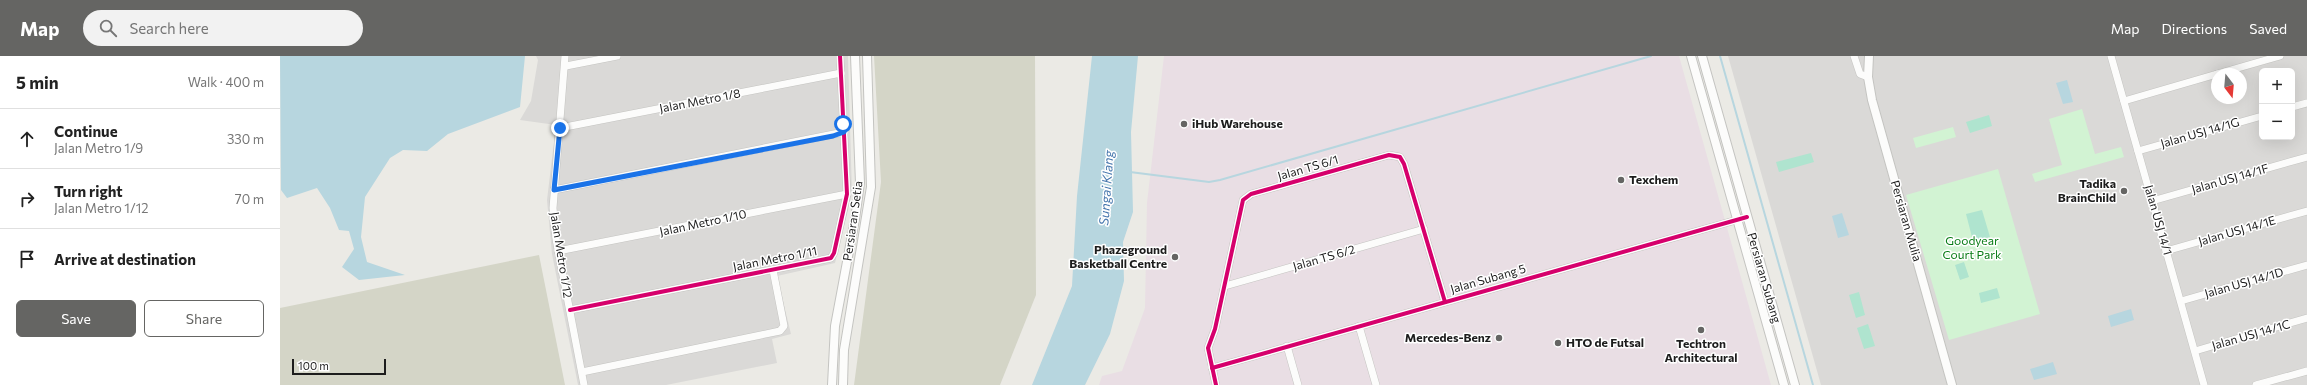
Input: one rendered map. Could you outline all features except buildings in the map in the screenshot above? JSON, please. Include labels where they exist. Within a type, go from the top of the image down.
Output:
[{"type":"street","points":[[565,56],[566,66],[616,56]]},
{"type":"street","name":"Jalan Metro 1/11","points":[[570,310],[831,258],[834,253],[847,194],[840,56]]},
{"type":"street","name":"Persiaran Setia","points":[[832,385],[835,326],[855,219],[860,183],[855,56]]},
{"type":"street","name":"Persiaran Setia","points":[[843,385],[844,350],[871,187],[867,56]]},
{"type":"street","points":[[1854,56],[1860,74],[1868,77]]},
{"type":"street","name":"Persiaran Mulia","points":[[1869,56],[1868,77],[1872,100],[1952,385]]},
{"type":"street","name":"Jalan USJ 14/1","points":[[2111,56],[2204,385]]},
{"type":"street","points":[[2238,68],[2280,56]]},
{"type":"street","name":"Persiaran Subang","points":[[1702,57],[1795,385]]},
{"type":"street","name":"Persiaran Subang","points":[[1692,58],[1784,385]]},
{"type":"street","name":"Jalan Metro 1/12","points":[[566,66],[553,208],[558,251],[584,385]]},
{"type":"street","name":"Jalan Metro 1/8","points":[[560,128],[841,73]]},
{"type":"street","points":[[2124,100],[2211,76]]},
{"type":"street","points":[[2295,106],[2307,103]]},
{"type":"street","name":"Jalan USJ 14/1G","points":[[2138,151],[2259,117]]},
{"type":"street","points":[[554,190],[844,132]]},
{"type":"street","name":"Jalan TS 6/1","points":[[1216,385],[1208,348],[1215,329],[1243,200],[1251,194],[1389,155],[1400,157],[1404,164],[1445,302]]},
{"type":"street","name":"Jalan USJ 14/1F","points":[[2152,201],[2307,157]]},
{"type":"street","name":"Jalan Metro 1/10","points":[[558,251],[847,194]]},
{"type":"street","name":"Jalan USJ 14/1E","points":[[2166,251],[2307,210]]},
{"type":"street","name":"Jalan Subang 5","points":[[1212,368],[1747,217]]},
{"type":"street","name":"Jalan TS 6/2","points":[[1225,286],[1424,229]]},
{"type":"street","name":"Jalan USJ 14/1D","points":[[2181,301],[2307,264]]},
{"type":"street","points":[[582,372],[780,331],[784,326],[773,270]]},
{"type":"street","name":"Jalan USJ 14/1C","points":[[2195,351],[2307,318]]},
{"type":"street","points":[[1360,326],[1376,385]]},
{"type":"street","points":[[1287,346],[1298,385]]},
{"type":"street","points":[[2256,385],[2307,371]]},
{"type":"shaded area","points":[[536,56],[848,56],[852,194],[835,263],[777,276],[791,334],[772,339],[777,363],[666,385],[578,385],[552,254],[547,200],[556,125],[520,120],[531,101],[538,60]]},
{"type":"shaded area","points":[[874,56],[1035,56],[1036,295],[1000,385],[854,385],[881,182]]},
{"type":"shaded area","points":[[1164,56],[1679,56],[1771,385],[1099,385],[1102,376],[1122,371],[1145,308],[1147,203]]},
{"type":"shaded area","points":[[1728,56],[2307,56],[2307,385],[1821,385]]},
{"type":"shaded area","points":[[539,255],[565,385],[280,385],[280,308]]},
{"type":"green space","points":[[2082,109],[2095,154],[2121,147],[2124,157],[2035,182],[2032,174],[2062,165],[2049,119]]},
{"type":"green space","points":[[1989,115],[1992,126],[1970,133],[1966,122]]},
{"type":"green space","points":[[1953,127],[1956,137],[1916,148],[1913,138]]},
{"type":"green space","points":[[1811,153],[1814,162],[1779,172],[1776,162]]},
{"type":"green space","name":"Goodyear Court Park","points":[[1998,169],[2040,314],[1949,340],[1906,195]]},
{"type":"green space","points":[[1982,210],[1990,237],[1973,241],[1966,214]]},
{"type":"green space","points":[[1964,262],[1969,277],[1960,280],[1955,265]]},
{"type":"green space","points":[[1997,288],[2000,298],[1981,303],[1979,293]]},
{"type":"green space","points":[[1859,292],[1865,315],[1856,318],[1849,295]]},
{"type":"green space","points":[[1868,324],[1875,346],[1864,349],[1857,328]]},
{"type":"water","points":[[280,56],[525,56],[520,107],[448,134],[427,151],[403,150],[390,158],[365,197],[361,237],[367,262],[405,275],[359,280],[342,267],[354,249],[349,231],[339,230],[330,208],[317,188],[287,198],[281,190]]},
{"type":"water","name":"Sungai Klang","points":[[1092,56],[1138,56],[1131,132],[1133,212],[1123,242],[1124,281],[1110,334],[1085,385],[1032,385],[1072,286],[1077,196]]},
{"type":"water","points":[[2067,80],[2073,102],[2063,104],[2056,83]]},
{"type":"water","points":[[1842,213],[1849,235],[1838,238],[1832,216]]},
{"type":"water","points":[[2131,309],[2134,320],[2111,327],[2108,316]]},
{"type":"water","points":[[2053,362],[2057,374],[2034,380],[2030,369]]},
{"type":"waterway","points":[[1130,172],[1209,182],[1220,180],[1651,56]]},
{"type":"waterway","points":[[1720,56],[1813,385]]},
{"type":"cycle path","points":[[570,310],[831,258],[834,253],[847,194],[840,56]]},
{"type":"cycle path","points":[[1216,385],[1208,348],[1215,329],[1243,200],[1251,194],[1389,155],[1400,157],[1404,164],[1445,302]]},
{"type":"cycle path","points":[[1212,368],[1747,217]]},
{"type":"place","name":"iHub Warehouse","points":[[1184,124]]},
{"type":"place","name":"Texchem","points":[[1621,180]]},
{"type":"place","name":"Tadika BrainChild","points":[[2124,191]]},
{"type":"place","name":"Phazeground Basketball Centre","points":[[1175,257]]},
{"type":"place","name":"Techtron Architectural","points":[[1701,330]]},
{"type":"place","name":"Mercedes-Benz","points":[[1499,338]]},
{"type":"place","name":"HTO de Futsal","points":[[1558,343]]},
{"type":"route","points":[[560,128],[554,190],[833,136],[844,132],[843,124]]}]
